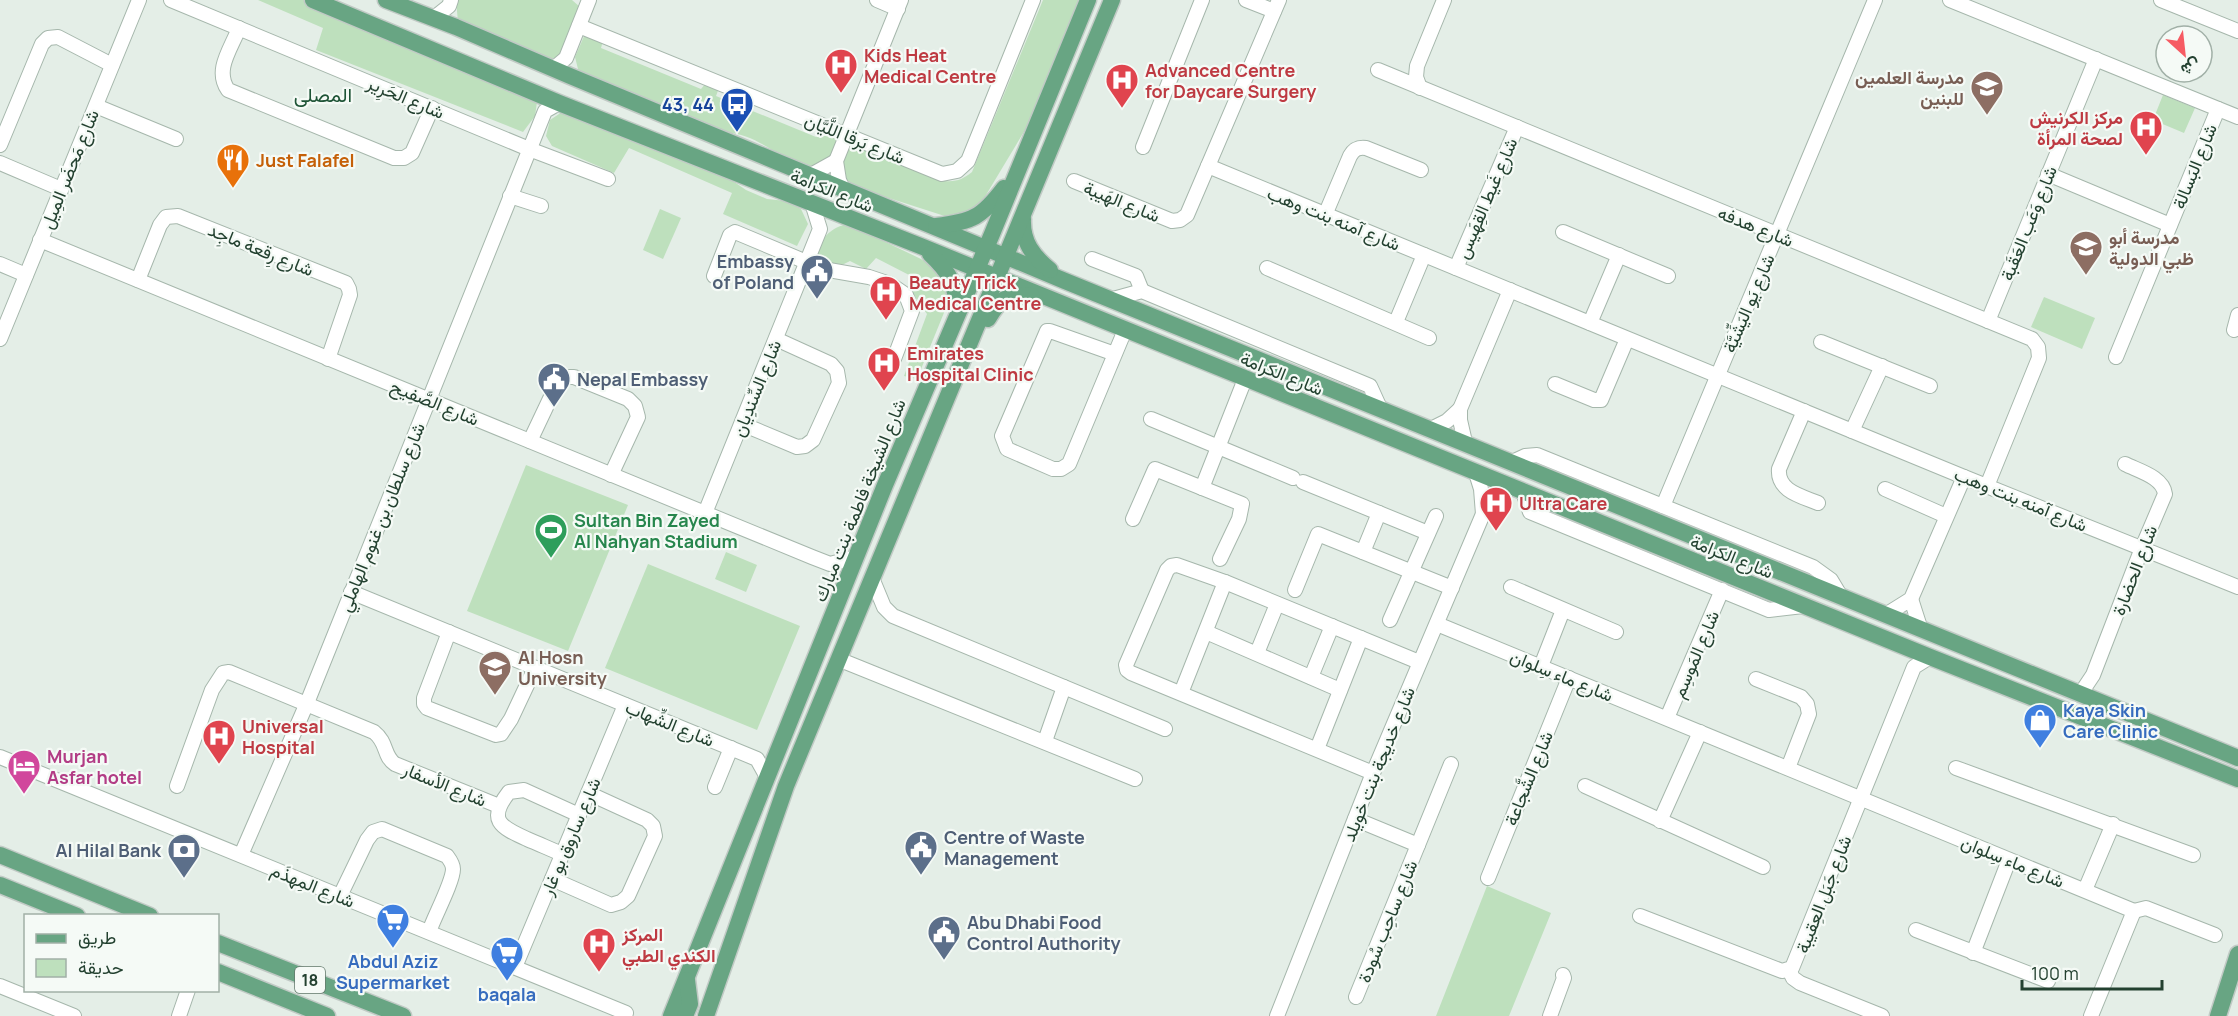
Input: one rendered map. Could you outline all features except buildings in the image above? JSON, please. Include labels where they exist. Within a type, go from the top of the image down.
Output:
[{"type":"main road","name":"شارع الكرامة","points":[[313,0],[540,94],[552,107],[812,203],[923,247],[1906,648],[2238,779]]},
{"type":"main road","name":"شارع الكرامة","points":[[386,0],[560,64],[570,76],[810,176],[2238,758]]},
{"type":"main road","name":"شارع الشيخة فاطمة بنت مبارك","points":[[671,1016],[856,557],[1088,0]]},
{"type":"main road","points":[[706,1016],[786,786],[1112,0]]},
{"type":"main road","points":[[933,226],[966,222],[984,213],[1018,171]]},
{"type":"main road","points":[[1023,216],[1023,234],[1030,250],[1038,260],[1065,281]]},
{"type":"main road","points":[[923,247],[952,277],[958,314]]},
{"type":"main road","points":[[974,336],[985,325],[1002,299],[1016,295],[1046,297]]},
{"type":"main road","points":[[2221,772],[2238,790]]},
{"type":"main road","points":[[0,855],[148,914]]},
{"type":"main road","points":[[0,885],[74,914]]},
{"type":"main road","name":"18","points":[[219,943],[403,1016]]},
{"type":"main road","points":[[2218,1016],[2238,954]]},
{"type":"main road","name":"18","points":[[219,973],[327,1016]]},
{"type":"main road","points":[[686,1016],[690,1004],[687,979]]},
{"type":"street","name":"شارع مَحضَر المِيل","points":[[0,339],[139,0]]},
{"type":"street","name":"شارع الحَرِير","points":[[171,0],[529,149],[608,179]]},
{"type":"street","points":[[560,64],[589,0]]},
{"type":"street","points":[[843,189],[836,161],[900,4],[877,0]]},
{"type":"street","name":"شارع بَرقا اللَّيَّان","points":[[579,26],[942,174],[957,171],[968,161],[1033,0]]},
{"type":"street","points":[[1143,147],[1202,0]]},
{"type":"street","points":[[1208,166],[1276,6],[1246,0]]},
{"type":"street","points":[[1419,88],[1416,76],[1418,66],[1444,0]]},
{"type":"street","name":"شارع يَو اليَشِّيَّة","points":[[1663,506],[1875,0]]},
{"type":"street","points":[[1950,0],[2238,117]]},
{"type":"street","points":[[2161,0],[2238,31]]},
{"type":"street","points":[[434,18],[450,3],[456,27]]},
{"type":"street","points":[[239,28],[221,72],[222,82],[228,90],[394,158],[404,158],[412,153],[432,108]]},
{"type":"street","points":[[0,145],[42,44],[48,38],[58,37],[112,65]]},
{"type":"street","name":"شارع وَعَب العَقَبة","points":[[1988,321],[2096,59]]},
{"type":"street","name":"شارع هدفه","points":[[1378,70],[2032,339],[2038,347],[2039,358],[1987,486]]},
{"type":"street","points":[[96,106],[176,139]]},
{"type":"street","name":"شارع سلطان بن غنوم الهاملي","points":[[241,855],[307,703],[529,149],[552,107]]},
{"type":"street","name":"شارع البَسالة","points":[[2116,357],[2218,109]]},
{"type":"street","name":"شارع غَيط القِهَيس","points":[[1456,268],[1517,127]]},
{"type":"street","points":[[1325,214],[1350,156],[1359,147],[1421,170]]},
{"type":"street","points":[[810,176],[836,161]]},
{"type":"street","points":[[0,163],[61,189]]},
{"type":"street","name":"شارع الهَيبة","points":[[1074,181],[1172,221],[1180,220],[1186,215],[1208,166]]},
{"type":"street","name":"شارع آمنه بنت وهب","points":[[1208,166],[1964,477],[2238,587]]},
{"type":"street","points":[[2048,174],[2170,225]]},
{"type":"street","points":[[510,196],[541,206]]},
{"type":"street","points":[[812,203],[820,229],[845,217]]},
{"type":"street","name":"شارع رِقعة ماجِد","points":[[138,280],[160,225],[166,217],[178,216],[346,283],[350,289],[350,295],[328,359]]},
{"type":"street","name":"شارع السِّندِيان","points":[[705,513],[820,229]]},
{"type":"street","points":[[714,276],[730,235],[735,232],[823,269],[869,277],[890,284],[906,295],[912,311],[894,358]]},
{"type":"street","points":[[1563,232],[1668,276]]},
{"type":"street","name":"شارع الصَّفِيح","points":[[40,240],[830,564]]},
{"type":"street","points":[[1396,322],[1424,255]]},
{"type":"street","points":[[1590,323],[1619,255]]},
{"type":"street","points":[[1092,259],[1136,276],[1142,291]]},
{"type":"street","points":[[0,264],[26,275]]},
{"type":"street","points":[[1267,268],[1429,338]]},
{"type":"street","points":[[1431,429],[1447,421],[1460,409],[1510,290]]},
{"type":"street","points":[[1113,299],[1142,291],[1370,386],[1380,408]]},
{"type":"street","points":[[2234,330],[2238,315]]},
{"type":"street","points":[[1115,354],[1047,331],[1002,436],[1007,449],[1053,469],[1061,469],[1069,464],[1115,354],[1125,330]]},
{"type":"street","points":[[742,424],[796,447],[805,447],[813,440],[839,383],[837,371],[831,364],[776,339]]},
{"type":"street","points":[[1556,384],[1594,400],[1601,400],[1627,339]]},
{"type":"street","points":[[1821,342],[1930,386]]},
{"type":"street","points":[[1852,431],[1881,366]]},
{"type":"street","points":[[530,441],[557,384],[564,377],[574,377],[628,399],[634,406],[638,417],[611,475]]},
{"type":"street","points":[[1202,488],[1245,379]]},
{"type":"street","points":[[1460,409],[1465,442]]},
{"type":"street","points":[[1804,411],[1778,475],[1779,481],[1787,489],[1818,503]]},
{"type":"street","points":[[1151,419],[1428,533]]},
{"type":"street","points":[[1512,462],[1524,456],[1537,455],[1663,506],[1813,567],[1831,580],[1840,595]]},
{"type":"street","name":"شارع الحضارة","points":[[2081,693],[2093,675],[2165,494],[2160,481],[2126,464]]},
{"type":"street","points":[[1134,519],[1155,469],[1242,504],[1239,519],[1220,559]]},
{"type":"street","name":"شارع خديجة بنت خويلد","points":[[1476,473],[1481,489],[1483,514]]},
{"type":"street","points":[[1887,614],[1911,599],[1964,477]]},
{"type":"street","points":[[1517,489],[1530,512],[1769,610],[1803,606]]},
{"type":"street","name":"شارع خديجة بنت خويلد","points":[[1277,1016],[1373,773],[1483,514],[1497,498],[1517,489]]},
{"type":"street","points":[[1885,489],[1946,516]]},
{"type":"street","points":[[1363,552],[1379,513]]},
{"type":"street","points":[[1390,620],[1436,516]]},
{"type":"street","points":[[1295,590],[1318,534],[1452,588]]},
{"type":"street","points":[[843,591],[830,564],[856,557]]},
{"type":"street","points":[[1373,773],[1131,674],[1126,670],[1126,665],[1167,570],[1177,565],[1225,582],[1419,662]]},
{"type":"street","points":[[872,578],[879,598],[893,616],[1165,729]]},
{"type":"street","points":[[1182,693],[1225,582]]},
{"type":"street","points":[[1511,587],[1616,632]]},
{"type":"street","name":"شارع المَوسِم","points":[[1667,718],[1722,590]]},
{"type":"street","name":"شارع الشِّهاب","points":[[351,592],[757,759]]},
{"type":"street","points":[[1911,599],[1920,627]]},
{"type":"street","points":[[1257,653],[1277,604]]},
{"type":"street","points":[[1541,666],[1563,610]]},
{"type":"street","name":"شارع ماء سِلوان","points":[[1437,624],[2134,911],[2146,908],[2215,935]]},
{"type":"street","points":[[1311,677],[1332,626]]},
{"type":"street","points":[[449,632],[424,698],[427,708],[496,735],[501,734],[511,719],[535,668]]},
{"type":"street","points":[[1206,632],[1340,690]]},
{"type":"street","points":[[1317,749],[1361,638]]},
{"type":"street","points":[[1906,648],[1914,667],[1930,657]]},
{"type":"street","points":[[838,659],[1135,779]]},
{"type":"street","name":"شارع جَبَل العِقيبة","points":[[1640,916],[1782,972],[1795,965],[1859,799],[1914,667]]},
{"type":"street","name":"شارع الأسفار","points":[[177,786],[212,690],[223,673],[229,672],[374,732],[381,738],[388,757],[395,764],[499,806]]},
{"type":"street","name":"شارع الشَّجاعة","points":[[1488,878],[1569,678]]},
{"type":"street","points":[[1756,679],[1801,697],[1807,704],[1809,714],[1788,768]]},
{"type":"street","points":[[1045,741],[1064,687]]},
{"type":"street","name":"شارع ساروق بو غار","points":[[515,967],[625,705]]},
{"type":"street","points":[[1660,821],[1700,732]]},
{"type":"street","points":[[715,787],[731,748]]},
{"type":"street","points":[[767,777],[757,759],[777,752]]},
{"type":"street","name":"شارع المِهذَم","points":[[0,757],[626,1013]]},
{"type":"street","name":"شارع ساحِب سُودة","points":[[1356,997],[1451,764]]},
{"type":"street","points":[[1956,768],[2193,855]]},
{"type":"street","points":[[1585,786],[1763,867]]},
{"type":"street","points":[[562,854],[505,830],[497,815],[499,806],[509,792],[524,790],[579,815]]},
{"type":"street","points":[[552,879],[611,905],[621,902],[628,896],[655,836],[653,826],[647,820],[588,793]]},
{"type":"street","name":"شارع ساحِب سُودة","points":[[1355,819],[1418,845]]},
{"type":"street","points":[[2085,890],[2113,824]]},
{"type":"street","points":[[340,896],[367,840],[373,832],[382,829],[447,856],[451,862],[453,870],[429,932]]},
{"type":"street","points":[[1973,953],[2008,860]]},
{"type":"street","points":[[2091,1016],[2134,911]]},
{"type":"street","points":[[1916,930],[2048,981]]},
{"type":"street","points":[[1789,970],[1793,978],[1800,983],[1882,1016]]},
{"type":"street","points":[[1550,1016],[1564,978],[1563,975]]},
{"type":"street","points":[[0,986],[74,1016]]},
{"type":"street","points":[[179,1016],[189,992]]},
{"type":"green space","points":[[258,0],[307,0],[537,102],[535,116],[523,132],[316,50],[323,28]]},
{"type":"green space","points":[[456,0],[572,0],[580,7],[562,52],[552,61],[521,51],[502,37],[458,22]]},
{"type":"green space","points":[[1043,0],[1082,0],[1036,109],[980,205],[954,219],[864,190],[845,180],[842,161],[849,149],[859,147],[945,181],[960,180],[972,172]]},
{"type":"green space","points":[[585,34],[603,41],[601,48],[701,89],[706,83],[719,88],[716,96],[816,137],[820,129],[831,134],[836,139],[834,156],[817,168],[797,163],[747,137],[721,133],[579,73],[575,57]]},
{"type":"green space","points":[[2163,95],[2195,108],[2184,133],[2153,120]]},
{"type":"green space","points":[[565,110],[724,175],[746,190],[767,199],[786,201],[801,209],[808,224],[797,246],[723,214],[732,193],[629,148],[614,173],[552,146],[546,136],[550,120]]},
{"type":"green space","points":[[660,209],[681,218],[663,259],[643,250]]},
{"type":"green space","points":[[848,224],[921,259],[938,271],[950,298],[917,379],[904,376],[927,314],[910,290],[911,276],[876,258],[866,269],[850,261],[838,267],[819,264],[819,250],[824,238],[835,229]]},
{"type":"green space","points":[[2044,297],[2095,318],[2082,349],[2031,327]]},
{"type":"green space","points":[[526,465],[628,505],[568,651],[467,611]]},
{"type":"green space","points":[[726,552],[757,565],[746,592],[715,579]]},
{"type":"green space","points":[[648,564],[800,626],[757,730],[605,668]]},
{"type":"green space","points":[[1487,886],[1551,913],[1509,1016],[1436,1016]]},
{"type":"place","name":"Kids Heat Medical Centre","points":[[841,94]]},
{"type":"place","name":"Advanced Centre for Daycare Surgery","points":[[1122,109]]},
{"type":"place","name":"مدرسة العلمين للبنين","points":[[1987,116]]},
{"type":"place","name":"43, 44","points":[[737,133]]},
{"type":"place","name":"مركز الكرنيش لصحة المرأة","points":[[2146,156]]},
{"type":"place","name":"Just Falafel","points":[[233,189]]},
{"type":"place","name":"مدرسة أبو ظبي الدولية","points":[[2086,276]]},
{"type":"place","name":"Embassy of Poland","points":[[817,300]]},
{"type":"place","name":"Beauty Trick Medical Centre","points":[[886,321]]},
{"type":"place","name":"Emirates Hospital Clinic","points":[[884,392]]},
{"type":"place","name":"Nepal Embassy","points":[[554,408]]},
{"type":"place","name":"Ultra Care","points":[[1496,532]]},
{"type":"place","name":"Sultan Bin Zayed Al Nahyan Stadium","points":[[551,559]]},
{"type":"place","name":"Al Hosn University","points":[[495,696]]},
{"type":"place","name":"Kaya Skin Care Clinic","points":[[2040,749]]},
{"type":"place","name":"Universal Hospital","points":[[219,765]]},
{"type":"place","name":"Murjan Asfar hotel","points":[[24,795]]},
{"type":"place","name":"Centre of Waste Management","points":[[921,876]]},
{"type":"place","name":"Al Hilal Bank","points":[[184,879]]},
{"type":"place","name":"Abdul Aziz Supermarket","points":[[393,949]]},
{"type":"place","name":"Abu Dhabi Food Control Authority","points":[[944,961]]},
{"type":"place","name":"المركز الكندي الطبي","points":[[599,973]]},
{"type":"place","name":"baqala","points":[[507,982]]},
{"type":"district","name":"المصلى","points":[[323,94]]}]
